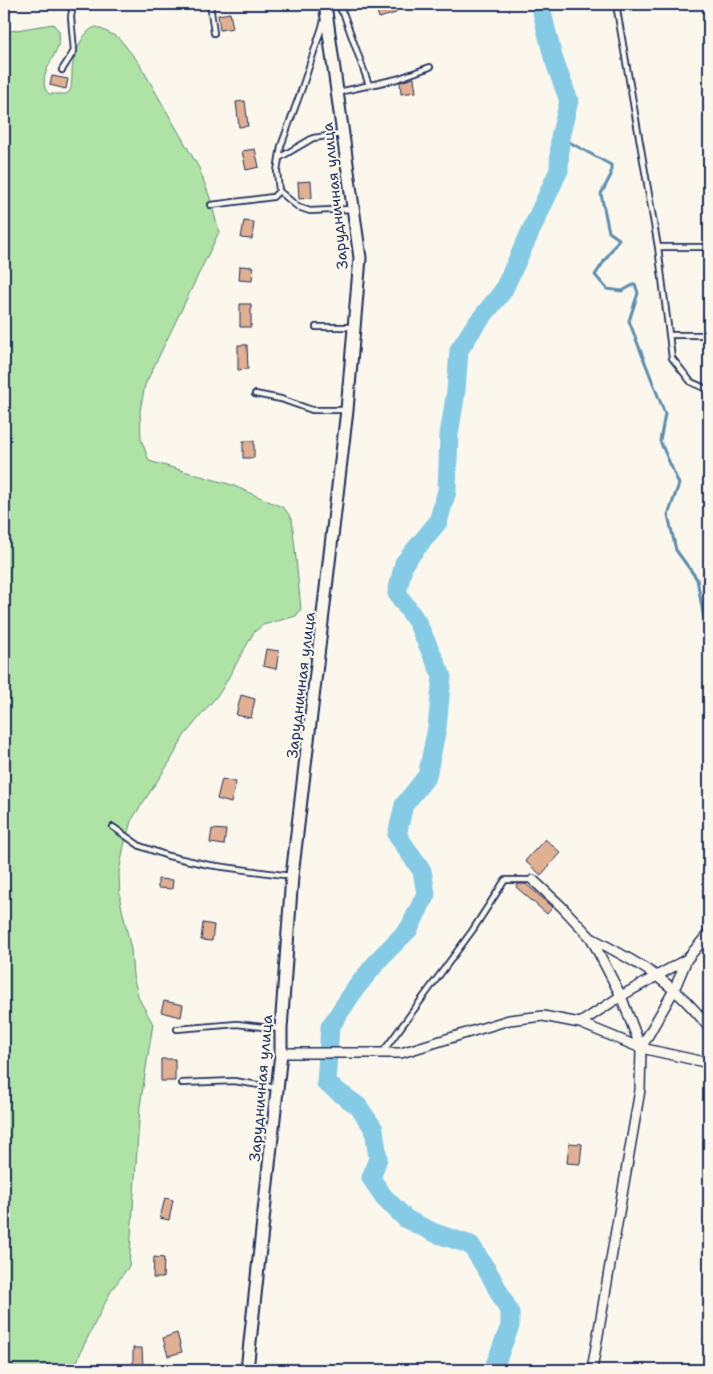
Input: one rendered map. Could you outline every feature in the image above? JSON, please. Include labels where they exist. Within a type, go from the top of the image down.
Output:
[{"type":"street","name":"Зарудничная улица","points":[[247,1370],[278,1088],[292,876],[348,410],[360,258],[326,8]]},
{"type":"street","points":[[533,880],[591,938],[620,996],[641,1048],[640,1090],[592,1370]]},
{"type":"street","points":[[641,1048],[674,990],[687,959],[709,933]]},
{"type":"street","points":[[591,938],[633,960],[658,976],[674,990],[709,1028]]},
{"type":"street","points":[[580,1023],[620,996],[687,959]]},
{"type":"street","points":[[281,1053],[401,1053],[509,1020],[543,1016],[580,1023],[641,1048],[709,1063]]},
{"type":"lane","points":[[62,70],[74,51],[71,17],[73,4]]},
{"type":"lane","points":[[210,4],[214,33]]},
{"type":"lane","points":[[337,4],[344,15],[369,85]]},
{"type":"lane","points":[[616,4],[658,247],[672,358],[691,382],[709,390]]},
{"type":"lane","points":[[326,8],[302,91],[280,146],[277,171],[279,191],[298,207],[310,211],[353,208]]},
{"type":"lane","points":[[338,93],[397,79],[430,67]]},
{"type":"lane","points":[[280,158],[313,138],[343,134]]},
{"type":"lane","points":[[211,205],[273,197],[279,191]]},
{"type":"lane","points":[[658,247],[709,247]]},
{"type":"lane","points":[[316,327],[354,328]]},
{"type":"lane","points":[[669,335],[703,335],[709,337]]},
{"type":"lane","points":[[255,394],[281,399],[312,410],[348,410]]},
{"type":"lane","points":[[113,827],[140,846],[168,856],[209,865],[292,876]]},
{"type":"lane","points":[[382,1053],[472,932],[505,880],[533,880]]},
{"type":"lane","points":[[177,1029],[237,1024],[281,1029]]},
{"type":"lane","points":[[182,1082],[234,1081],[278,1088]]},
{"type":"green space","points":[[53,24],[59,31],[59,43],[45,76],[45,88],[49,94],[66,94],[70,91],[74,58],[81,41],[88,31],[97,27],[119,38],[139,63],[199,168],[210,198],[219,232],[145,385],[140,411],[141,439],[149,461],[232,485],[284,508],[292,519],[301,609],[296,616],[263,625],[254,632],[221,691],[184,736],[171,760],[131,821],[119,872],[120,900],[131,949],[133,976],[139,999],[153,1024],[140,1106],[129,1266],[111,1291],[82,1349],[74,1370],[4,1370],[4,32]]},
{"type":"building","points":[[394,4],[396,13],[379,18],[375,5]]},
{"type":"building","points":[[230,13],[233,28],[220,30],[218,15]]},
{"type":"building","points":[[52,76],[68,79],[66,89],[50,85]]},
{"type":"building","points":[[414,78],[416,92],[401,94],[400,82]]},
{"type":"building","points":[[245,101],[248,126],[239,127],[236,102]]},
{"type":"building","points":[[255,149],[259,167],[246,170],[242,151]]},
{"type":"building","points":[[311,181],[312,198],[299,199],[298,182]]},
{"type":"building","points":[[244,221],[254,222],[252,239],[241,238]]},
{"type":"building","points":[[240,266],[253,267],[252,281],[239,280]]},
{"type":"building","points":[[240,304],[251,304],[251,327],[240,327]]},
{"type":"building","points":[[238,345],[247,345],[248,369],[238,370]]},
{"type":"building","points":[[243,441],[254,441],[254,458],[243,458]]},
{"type":"building","points":[[266,649],[279,651],[276,669],[263,666]]},
{"type":"building","points":[[241,695],[255,699],[251,718],[236,715]]},
{"type":"building","points":[[222,779],[236,782],[231,803],[217,799]]},
{"type":"building","points":[[212,829],[226,830],[224,845],[210,843]]},
{"type":"building","points":[[545,839],[561,853],[541,875],[525,861]]},
{"type":"building","points":[[158,879],[173,880],[172,889],[158,888]]},
{"type":"building","points":[[518,884],[526,884],[553,907],[547,914],[516,887]]},
{"type":"building","points":[[203,923],[214,925],[212,941],[201,940]]},
{"type":"building","points":[[164,1001],[183,1005],[181,1017],[161,1012]]},
{"type":"building","points":[[161,1059],[175,1059],[175,1081],[161,1081]]},
{"type":"building","points":[[569,1143],[582,1144],[580,1164],[567,1163]]},
{"type":"building","points":[[165,1198],[173,1200],[169,1220],[160,1218]]},
{"type":"building","points":[[154,1257],[164,1258],[163,1278],[153,1278]]},
{"type":"building","points":[[177,1333],[182,1352],[168,1356],[163,1338]]},
{"type":"building","points":[[133,1348],[142,1348],[143,1367],[133,1368]]},
{"type":"waterway","points":[[493,1370],[510,1326],[510,1313],[490,1275],[471,1245],[435,1233],[406,1219],[384,1197],[371,1178],[378,1158],[374,1129],[358,1106],[326,1083],[330,1027],[355,989],[381,957],[409,929],[426,894],[422,871],[397,835],[404,805],[427,776],[437,728],[442,676],[417,622],[397,593],[404,563],[438,522],[447,491],[449,435],[456,391],[459,350],[474,327],[503,291],[559,170],[560,137],[569,101],[553,57],[540,4]]},
{"type":"waterway","points":[[560,137],[611,165],[611,175],[601,194],[609,232],[619,239],[595,275],[607,289],[622,291],[635,284],[638,293],[629,321],[665,414],[660,441],[679,484],[668,515],[676,550],[697,579],[707,636],[709,637]]}]
